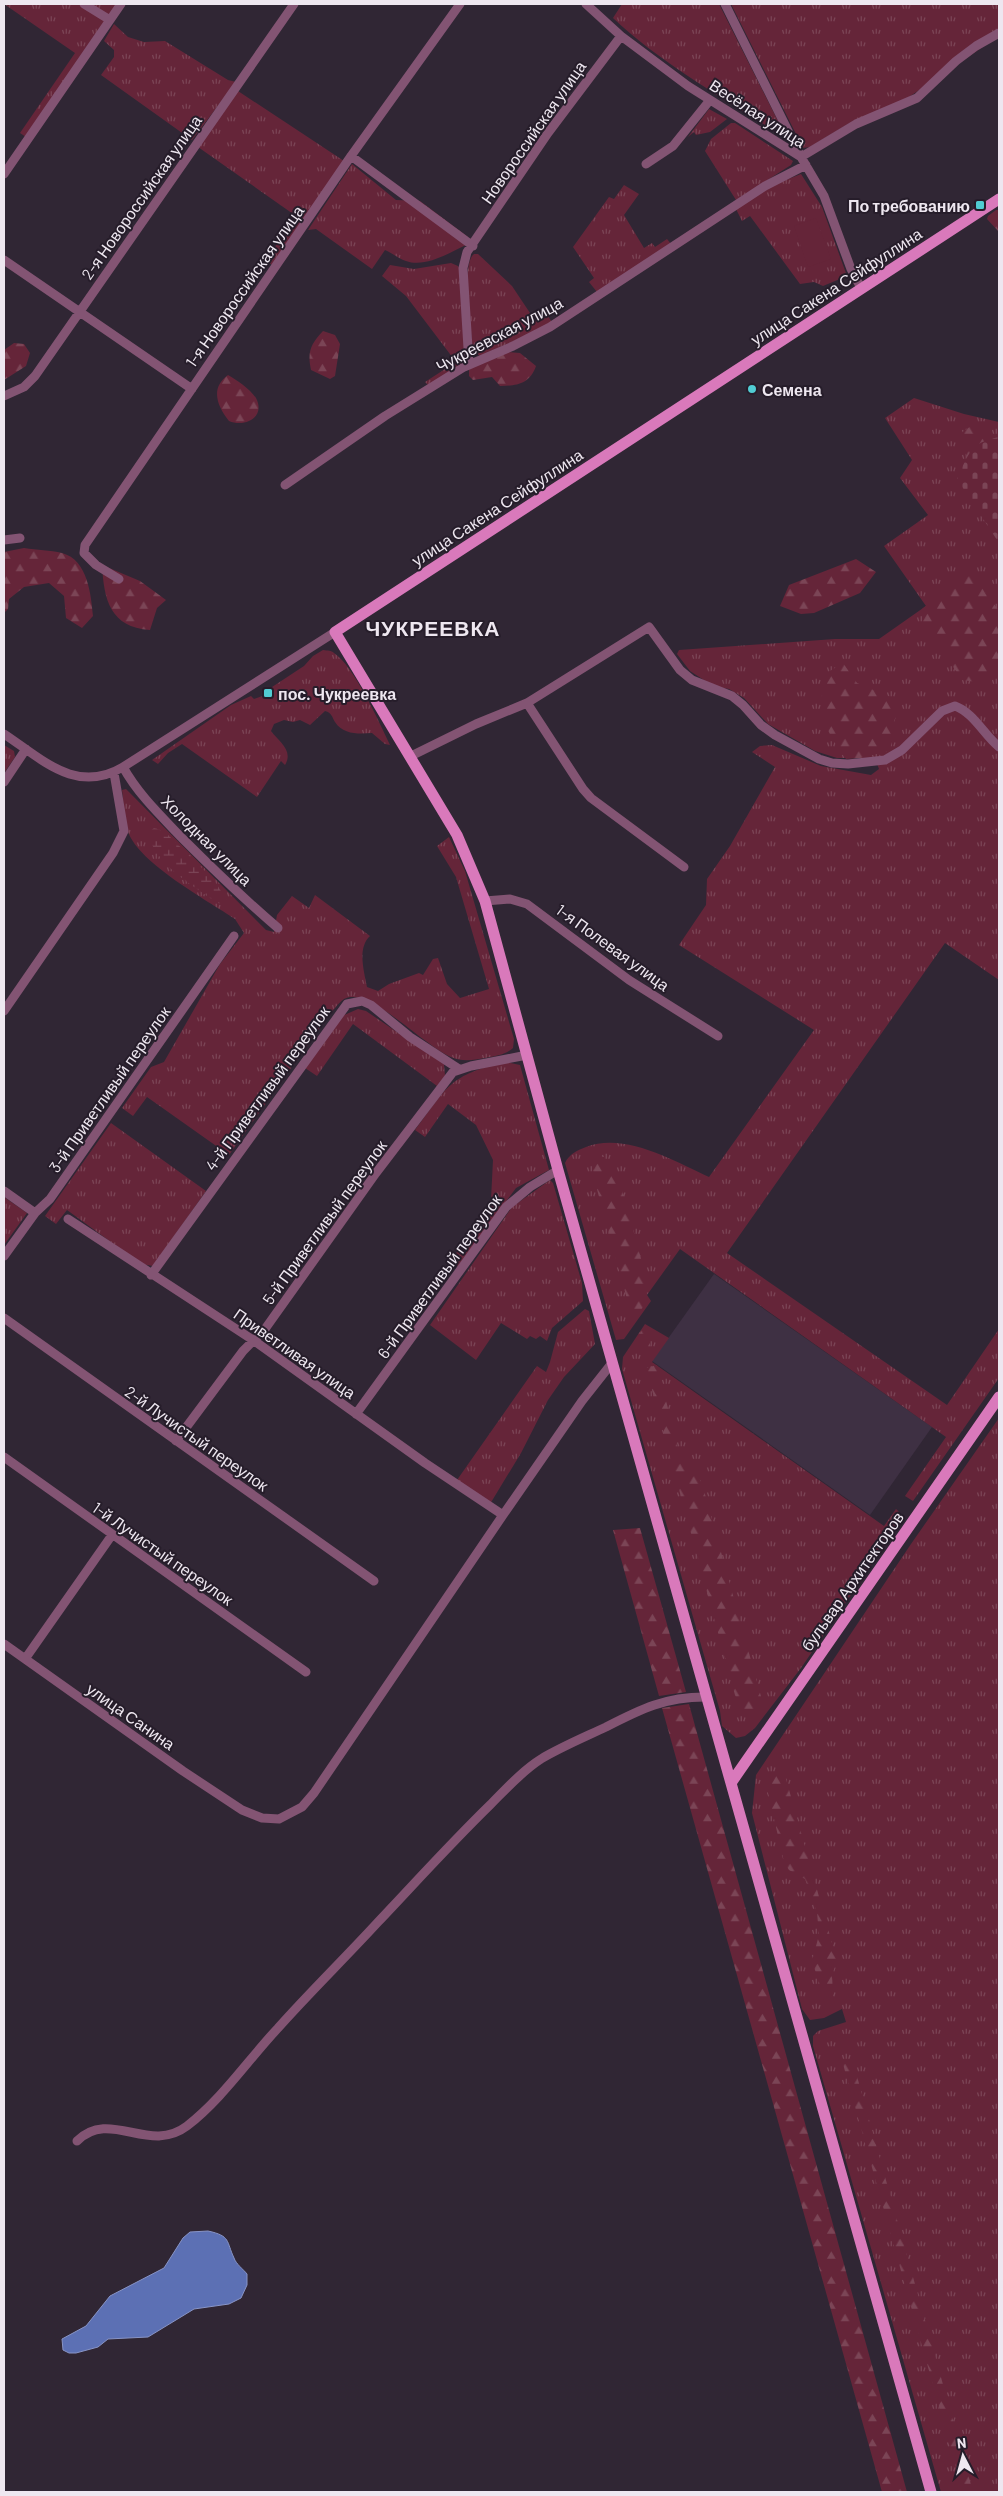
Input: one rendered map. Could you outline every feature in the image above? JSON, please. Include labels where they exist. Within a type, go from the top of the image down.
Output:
[{"type":"main road","name":"улица Сакена Сейфуллина","points":[[335,632],[999,199]]},
{"type":"main road","points":[[335,632],[457,835],[485,901],[612,1363],[931,2492]]},
{"type":"main road","name":"бульвар Архитекторов","points":[[731,1783],[999,1397]]},
{"type":"street","points":[[84,4],[110,20]]},
{"type":"street","points":[[4,174],[121,4]]},
{"type":"street","name":"2-я Новороссийская улица","points":[[4,396],[20,390],[35,376],[294,4]]},
{"type":"street","name":"1-я Новороссийская улица","points":[[119,579],[96,565],[84,552],[85,545],[351,156],[460,4]]},
{"type":"street","name":"Весёлая улица","points":[[586,4],[621,36],[710,100],[801,156],[824,196],[851,270],[861,288]]},
{"type":"street","points":[[725,4],[801,156],[856,124],[917,98],[956,61],[976,46],[999,33]]},
{"type":"street","name":"Новороссийская улица","points":[[469,364],[463,268],[467,252],[473,246],[548,133],[621,36]]},
{"type":"street","points":[[646,164],[674,146],[710,100]]},
{"type":"street","points":[[351,156],[473,246]]},
{"type":"street","name":"Чукреевская улица","points":[[285,486],[385,416],[469,364],[513,346],[550,327],[765,186],[806,165]]},
{"type":"street","points":[[4,260],[79,313],[192,388]]},
{"type":"street","points":[[4,540],[20,538]]},
{"type":"street","points":[[410,756],[476,724],[527,704],[649,628],[680,670],[692,680],[732,696],[761,725],[819,759],[848,764],[885,760],[902,750],[942,711],[955,706],[966,710],[986,736],[999,747]]},
{"type":"street","name":"улица Сакена Сейфуллина","points":[[4,734],[64,774],[90,778],[114,772],[335,632]]},
{"type":"street","points":[[527,704],[587,794],[684,867]]},
{"type":"street","points":[[4,782],[26,749]]},
{"type":"street","name":"Холодная улица","points":[[123,767],[133,785],[149,804],[218,874],[278,928]]},
{"type":"street","points":[[4,1011],[112,853],[124,831],[114,772]]},
{"type":"street","name":"1-я Полевая улица","points":[[485,901],[510,900],[527,904],[629,980],[718,1036]]},
{"type":"street","name":"3-й Приветливый переулок","points":[[4,1256],[35,1213],[50,1199],[234,936]]},
{"type":"street","name":"4-й Приветливый переулок","points":[[151,1275],[347,1004],[362,1001],[372,1005],[410,1037],[459,1069]]},
{"type":"street","points":[[459,1069],[527,1055]]},
{"type":"street","name":"5-й Приветливый переулок","points":[[176,1441],[253,1340],[265,1329],[376,1173],[453,1072],[459,1069]]},
{"type":"street","name":"6-й Приветливый переулок","points":[[356,1414],[506,1207],[530,1187],[558,1170]]},
{"type":"street","points":[[4,1191],[35,1213]]},
{"type":"street","name":"Приветливая улица","points":[[68,1219],[253,1340],[425,1463],[503,1515]]},
{"type":"street","name":"2-й Лучистый переулок","points":[[4,1318],[374,1581]]},
{"type":"street","name":"улица Санина","points":[[4,1644],[182,1771],[242,1810],[262,1818],[279,1819],[302,1807],[314,1793],[582,1401],[612,1363]]},
{"type":"street","name":"1-й Лучистый переулок","points":[[4,1457],[306,1672]]},
{"type":"street","points":[[26,1659],[112,1535]]},
{"type":"street","points":[[77,2141],[85,2133],[96,2128],[112,2128],[151,2137],[167,2135],[186,2127],[209,2107],[278,2026],[460,1833],[518,1778],[541,1760],[646,1707],[671,1698],[706,1697]]},
{"type":"shaded area","points":[[714,1274],[932,1427],[870,1515],[652,1361]]},
{"type":"green space","points":[[4,4],[117,4],[26,137],[20,133],[75,53]]},
{"type":"green space","points":[[622,4],[719,4],[787,139],[697,82],[633,35],[613,18]]},
{"type":"green space","points":[[731,4],[999,4],[999,36],[906,99],[848,124],[810,147],[803,148]]},
{"type":"green space","points":[[114,24],[128,37],[144,42],[165,41],[228,80],[236,82],[192,140],[101,75],[114,57],[114,50],[104,41]]},
{"type":"green space","points":[[238,91],[344,161],[272,265],[266,260],[296,216],[198,147]]},
{"type":"green space","points":[[709,109],[727,119],[710,132],[696,135],[694,132],[688,137]]},
{"type":"green space","points":[[731,123],[735,123],[793,161],[791,165],[736,200],[705,151],[711,139]]},
{"type":"green space","points":[[352,164],[396,200],[420,201],[468,237],[466,245],[437,259],[421,263],[406,261],[385,250],[372,269],[316,229],[308,230]]},
{"type":"green space","points":[[801,174],[822,207],[847,276],[823,286],[814,282],[800,284],[750,216],[742,221],[736,209],[773,185]]},
{"type":"green space","points":[[624,185],[639,194],[624,215],[644,248],[652,243],[655,247],[667,239],[671,244],[597,292],[589,282],[594,278],[573,247],[609,197],[614,199]]},
{"type":"green space","points":[[996,210],[999,210],[999,232],[987,219]]},
{"type":"green space","points":[[816,218],[831,259],[808,267],[794,226]]},
{"type":"green space","points":[[474,254],[478,254],[512,286],[534,319],[545,312],[552,322],[539,330],[480,356],[473,351],[467,285],[470,261]]},
{"type":"green space","points":[[451,263],[458,266],[461,272],[465,354],[463,363],[429,386],[425,382],[456,362],[406,296],[382,276],[390,265],[414,269]]},
{"type":"green space","points":[[323,331],[335,335],[340,344],[335,376],[330,379],[311,370],[311,348]]},
{"type":"green space","points":[[14,343],[24,344],[30,353],[26,366],[4,380],[4,350]]},
{"type":"green space","points":[[507,352],[520,353],[536,366],[530,377],[522,383],[500,386],[492,377],[473,380],[469,376],[469,369]]},
{"type":"green space","points":[[228,375],[247,388],[256,398],[258,411],[247,422],[235,423],[229,421],[221,409],[217,391],[222,380]]},
{"type":"green space","points":[[914,398],[964,414],[999,422],[999,980],[945,943],[727,1253],[947,1405],[999,1329],[999,1378],[913,1501],[905,1496],[946,1437],[680,1249],[647,1295],[651,1301],[624,1339],[616,1340],[565,1163],[571,1155],[586,1147],[601,1143],[617,1143],[649,1150],[709,1177],[814,1030],[679,945],[706,905],[707,879],[730,846],[775,767],[752,752],[760,746],[772,745],[821,766],[871,775],[879,769],[875,758],[837,758],[815,751],[768,724],[744,698],[729,689],[713,686],[690,671],[677,654],[679,650],[835,639],[879,639],[926,606],[884,546],[928,515],[900,478],[912,460],[885,418]]},
{"type":"green space","points":[[971,426],[979,428],[998,449],[974,474],[961,442],[961,433]]},
{"type":"green space","points":[[999,437],[999,543],[957,479],[968,456],[976,446]]},
{"type":"green space","points":[[24,548],[62,553],[78,563],[83,570],[89,589],[93,616],[82,628],[66,618],[64,596],[49,583],[24,587],[9,599],[8,609],[4,613],[4,552]]},
{"type":"green space","points":[[856,559],[876,572],[860,593],[814,613],[801,614],[780,606],[789,585]]},
{"type":"green space","points":[[102,565],[140,581],[166,600],[157,608],[150,630],[126,624],[112,610],[105,590]]},
{"type":"green space","points":[[973,575],[999,611],[999,665],[977,682],[962,680],[923,622],[922,609],[960,578]]},
{"type":"green space","points":[[323,650],[333,652],[350,670],[373,709],[390,745],[385,744],[372,733],[357,733],[342,729],[330,714],[325,711],[310,725],[300,720],[293,722],[284,720],[274,724],[271,731],[284,746],[288,755],[287,760],[285,765],[281,761],[257,797],[182,744],[168,753],[158,764],[152,760],[231,705],[251,696],[254,699],[271,693],[269,689],[304,666],[313,656]]},
{"type":"green space","points":[[843,663],[857,683],[902,702],[892,726],[893,739],[889,751],[860,758],[846,759],[827,728],[822,710],[825,674]]},
{"type":"green space","points":[[4,745],[14,751],[15,757],[4,773]]},
{"type":"green space","points":[[126,789],[266,930],[274,932],[277,915],[292,896],[309,908],[315,895],[370,936],[364,947],[363,967],[367,987],[378,991],[389,984],[419,973],[423,975],[433,959],[438,958],[447,984],[460,998],[489,989],[456,877],[437,846],[449,837],[465,871],[514,1039],[513,1048],[504,1054],[489,1057],[468,1060],[455,1059],[440,1051],[382,1009],[354,997],[344,999],[328,1016],[229,1155],[147,1097],[133,1116],[122,1108],[151,1067],[164,1062],[220,964],[244,933],[235,919],[160,869],[135,844],[125,822],[122,790]]},
{"type":"green space","points":[[154,828],[165,832],[214,880],[229,904],[225,906],[216,902],[186,881],[165,863],[151,843],[149,832]]},
{"type":"green space","points":[[358,1009],[366,1011],[444,1064],[445,1076],[437,1086],[353,1024],[317,1076],[305,1068],[342,1016]]},
{"type":"green space","points":[[506,1062],[520,1065],[549,1170],[516,1188],[458,1266],[451,1261],[491,1200],[493,1160],[476,1125],[448,1104],[425,1137],[415,1130],[452,1084],[472,1072]]},
{"type":"green space","points":[[111,1123],[206,1191],[153,1266],[141,1264],[67,1210],[56,1224],[45,1216]]},
{"type":"green space","points":[[592,1157],[604,1157],[622,1189],[649,1288],[645,1295],[646,1303],[633,1321],[595,1182]]},
{"type":"green space","points":[[550,1180],[553,1183],[582,1283],[583,1301],[552,1328],[547,1341],[540,1336],[536,1339],[530,1336],[527,1339],[501,1323],[476,1360],[430,1325],[512,1207]]},
{"type":"green space","points":[[4,1197],[27,1213],[4,1245]]},
{"type":"green space","points":[[585,1309],[589,1311],[595,1344],[564,1377],[548,1400],[521,1453],[490,1504],[457,1480],[537,1366],[546,1372],[558,1332]]},
{"type":"green space","points":[[645,1324],[669,1338],[652,1362],[884,1526],[896,1509],[900,1515],[897,1527],[801,1668],[755,1728],[745,1736],[736,1738],[722,1726],[720,1711],[622,1369],[623,1357]]},
{"type":"green space","points":[[645,1326],[651,1348],[641,1351],[637,1337]]},
{"type":"green space","points":[[657,1365],[681,1460],[695,1469],[703,1487],[762,1700],[760,1714],[744,1713],[735,1695],[646,1368]]},
{"type":"green space","points":[[999,1418],[999,2492],[941,2492],[813,2046],[813,2036],[818,2031],[846,2022],[842,2009],[824,2018],[810,2020],[802,2009],[752,1813],[756,1775],[911,1544]]},
{"type":"green space","points":[[640,1528],[686,1692],[659,1696],[613,1530]]},
{"type":"green space","points":[[689,1704],[907,2492],[882,2492],[662,1708]]},
{"type":"green space","points":[[780,1768],[786,1779],[837,1961],[832,1975],[833,1995],[830,1999],[824,1997],[812,1961],[819,1935],[817,1912],[805,1879],[789,1870],[784,1862],[767,1788],[771,1774]]},
{"type":"green space","points":[[853,2062],[973,2492],[963,2492],[843,2064]]},
{"type":"water","points":[[208,2231],[221,2235],[227,2240],[235,2260],[247,2274],[247,2285],[241,2298],[229,2304],[194,2309],[148,2337],[108,2339],[98,2347],[76,2353],[69,2353],[63,2350],[62,2339],[86,2326],[110,2296],[164,2268],[183,2238],[190,2232]]},
{"type":"place","name":"По требованию","points":[[980,205]]},
{"type":"place","name":"Семена","points":[[752,389]]},
{"type":"place","name":"пос. Чукреевка","points":[[268,693]]},
{"type":"district","name":"ЧУКРЕЕВКА","points":[[433,627]]}]
